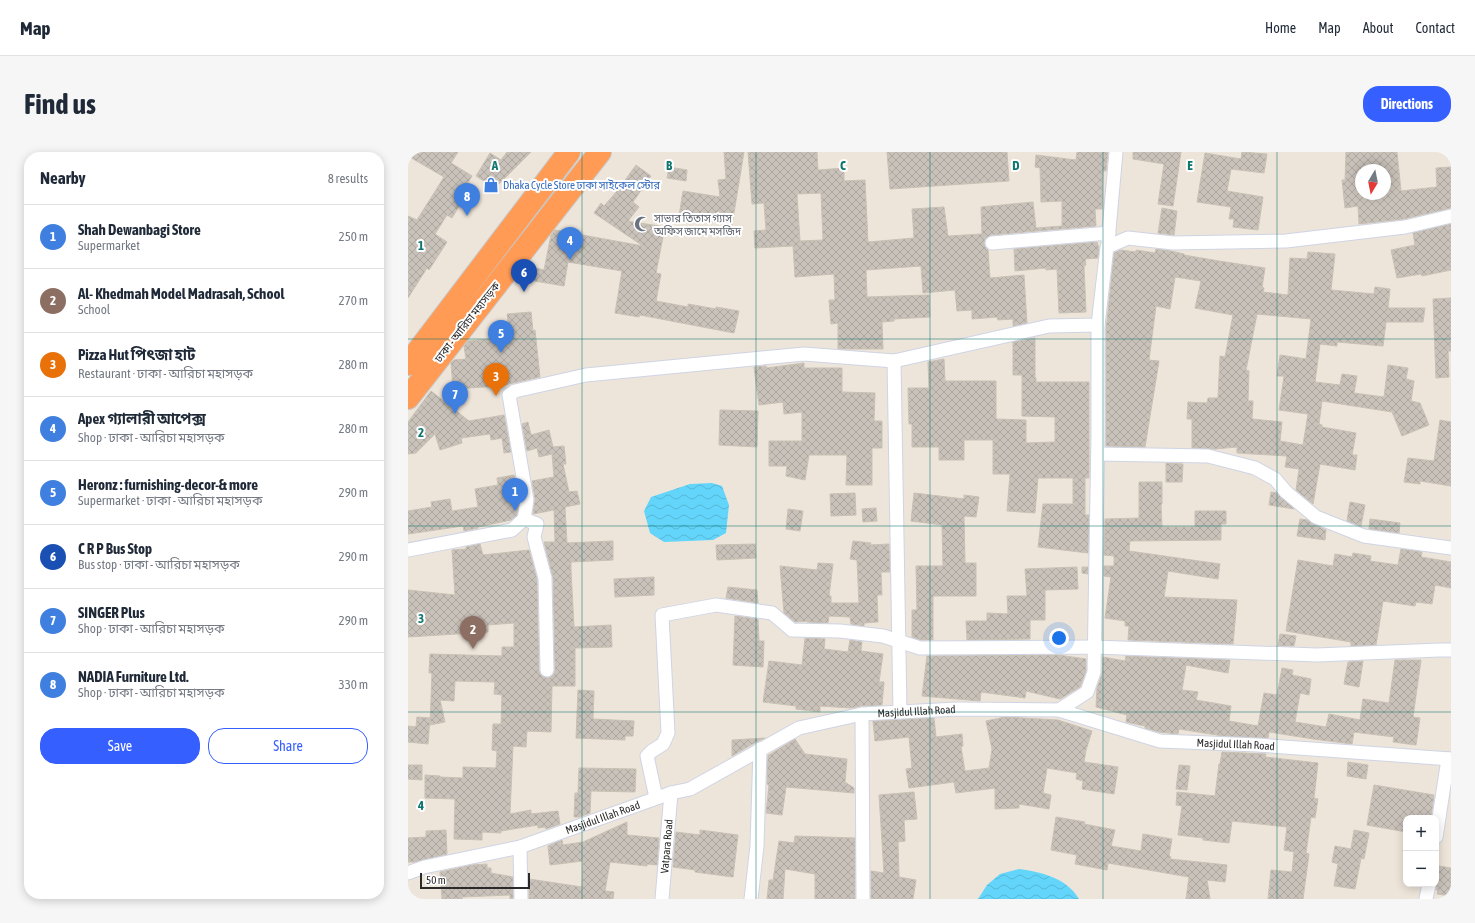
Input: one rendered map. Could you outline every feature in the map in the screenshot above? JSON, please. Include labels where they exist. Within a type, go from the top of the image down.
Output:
[{"type":"highway","name":"ঢাকা - আরিচা মহাসড়ক","points":[[408,364],[569,152]]},
{"type":"highway","name":"ঢাকা - আরিচা মহাসড়ক","points":[[408,398],[600,152]]},
{"type":"street","points":[[1059,710],[1087,692],[1094,672],[1098,454],[1098,325],[1109,233],[1116,152]]},
{"type":"street","points":[[1107,247],[1128,238],[1173,243],[1286,241],[1405,227],[1451,216]]},
{"type":"street","points":[[992,243],[1109,233]]},
{"type":"street","points":[[512,530],[524,519],[527,500],[509,395],[515,391],[586,374],[804,354],[894,361],[1049,326],[1098,325]]},
{"type":"street","points":[[894,361],[900,712]]},
{"type":"street","points":[[1098,454],[1208,456],[1222,459],[1255,468],[1275,479],[1286,492],[1316,517],[1364,536],[1451,548]]},
{"type":"street","points":[[524,519],[536,524],[534,537],[545,578],[547,670]]},
{"type":"street","points":[[408,550],[512,530],[534,537]]},
{"type":"street","points":[[656,798],[647,756],[663,744],[668,733],[662,615],[716,605],[772,613],[792,630],[840,631],[883,636],[920,648],[1094,647],[1317,655],[1451,650]]},
{"type":"street","name":"Masjidul Illah Road","points":[[408,873],[424,867],[520,847],[656,798],[690,788],[799,728],[862,714],[957,709],[1059,710],[1160,741],[1258,745],[1450,759]]},
{"type":"street","points":[[862,714],[863,899]]},
{"type":"street","points":[[750,899],[757,846],[760,749]]},
{"type":"street","points":[[1439,820],[1450,759]]},
{"type":"street","name":"Vatpara Road","points":[[662,899],[671,793]]},
{"type":"street","points":[[520,847],[521,899]]},
{"type":"street","points":[[1426,899],[1428,887]]},
{"type":"water","points":[[712,483],[722,486],[729,505],[726,533],[713,540],[664,542],[650,533],[644,511],[651,497],[690,484]]},
{"type":"water","points":[[1019,869],[1044,874],[1061,881],[1074,892],[1079,899],[978,899],[987,885],[1000,874]]},
{"type":"building","points":[[408,152],[458,152],[451,163],[472,176],[457,201],[461,203],[452,218],[447,215],[435,234],[447,242],[429,270],[427,268],[408,298],[408,216],[417,220],[444,177],[408,156]]},
{"type":"building","points":[[507,152],[531,152],[495,188],[476,176],[490,153],[501,160]]},
{"type":"building","points":[[724,152],[744,152],[732,225],[679,216],[683,191],[720,197],[718,180],[726,179]]},
{"type":"building","points":[[748,152],[817,152],[818,170],[844,168],[844,181],[865,180],[868,242],[914,238],[912,209],[944,207],[948,236],[982,234],[981,207],[1033,202],[1036,228],[1062,226],[1062,201],[1041,202],[1040,168],[1035,167],[1036,155],[1076,160],[1077,152],[1108,152],[1106,171],[1103,171],[1102,209],[1095,209],[1096,226],[991,235],[985,239],[984,244],[988,250],[990,278],[1024,275],[1027,323],[1013,326],[1013,319],[998,320],[997,317],[972,319],[972,310],[957,311],[955,290],[923,293],[921,266],[866,270],[867,297],[929,295],[930,317],[894,319],[894,321],[882,322],[883,349],[838,349],[838,323],[831,324],[829,300],[835,300],[834,274],[795,277],[793,246],[755,248],[754,231],[766,230],[764,203],[752,204]],"holes":[[[821,193],[823,240],[800,241],[797,194]]]},
{"type":"building","points":[[887,152],[1007,152],[1009,181],[890,189]]},
{"type":"building","points":[[1133,152],[1181,152],[1173,206],[1158,204],[1164,164],[1133,159]]},
{"type":"building","points":[[1242,152],[1267,154],[1264,173],[1231,169],[1227,191],[1263,197],[1258,230],[1233,227],[1234,219],[1229,219],[1231,207],[1197,202],[1205,153],[1241,159]]},
{"type":"building","points":[[1346,152],[1397,152],[1401,191],[1437,187],[1436,168],[1451,167],[1451,208],[1404,219],[1359,224],[1358,206],[1345,208],[1342,180],[1345,180]]},
{"type":"building","points":[[636,165],[651,176],[633,202],[639,207],[628,221],[665,227],[656,273],[661,274],[656,301],[688,307],[688,304],[739,311],[734,333],[640,315],[639,317],[615,313],[622,271],[568,262],[564,286],[523,279],[524,269],[527,266],[544,270],[551,235],[555,230],[643,246],[594,213],[601,203],[604,206],[618,190]]},
{"type":"building","points":[[669,167],[687,170],[686,181],[667,178]]},
{"type":"building","points":[[1162,208],[1177,211],[1174,235],[1158,233]]},
{"type":"building","points":[[1451,224],[1451,270],[1422,276],[1421,274],[1397,278],[1391,250],[1415,245],[1413,233]]},
{"type":"building","points":[[1097,242],[1099,246],[1098,258],[1085,259],[1086,312],[1059,313],[1057,269],[1046,270],[1046,268],[1015,271],[1014,249]]},
{"type":"building","points":[[1156,249],[1171,251],[1184,255],[1265,268],[1262,287],[1264,288],[1263,292],[1288,295],[1290,258],[1307,259],[1308,252],[1335,254],[1331,290],[1374,294],[1375,287],[1390,289],[1388,308],[1425,308],[1423,322],[1386,322],[1383,346],[1337,342],[1337,346],[1320,344],[1315,382],[1340,385],[1342,374],[1357,376],[1354,393],[1384,397],[1388,365],[1408,368],[1406,379],[1414,381],[1411,401],[1420,403],[1429,425],[1402,436],[1392,412],[1322,401],[1319,424],[1322,425],[1322,427],[1356,433],[1352,455],[1357,455],[1355,470],[1320,464],[1313,504],[1296,490],[1299,469],[1285,467],[1287,456],[1237,453],[1237,447],[1215,449],[1192,448],[1192,419],[1187,419],[1188,402],[1207,403],[1208,398],[1218,398],[1220,356],[1225,357],[1233,315],[1195,308],[1201,281],[1175,277],[1170,309],[1156,306],[1149,360],[1159,361],[1145,447],[1106,446],[1106,330],[1114,253],[1121,250],[1136,252],[1136,250],[1155,253]],"holes":[[[1257,314],[1311,319],[1306,359],[1280,355],[1277,376],[1284,376],[1279,410],[1308,414],[1303,445],[1280,441],[1282,422],[1252,419],[1253,401],[1248,401],[1249,371],[1246,370]]]},
{"type":"building","points":[[1451,298],[1451,351],[1448,351],[1449,377],[1436,378],[1433,299]]},
{"type":"building","points":[[531,312],[533,331],[535,330],[540,377],[500,386],[453,389],[451,363],[454,360],[466,359],[464,346],[468,341],[510,337],[507,314]]},
{"type":"building","points":[[1035,338],[1036,382],[1089,382],[1089,478],[1085,478],[1085,515],[1089,515],[1088,553],[1038,547],[1043,504],[1073,504],[1073,478],[1038,478],[1035,513],[1007,511],[1010,474],[993,474],[993,440],[964,440],[964,460],[939,460],[939,447],[912,447],[912,424],[909,424],[908,388],[929,388],[928,362],[944,359],[945,381],[996,381],[996,419],[1026,420],[1026,443],[1055,442],[1055,417],[1022,416],[1022,375],[1013,375],[1013,342]]},
{"type":"building","points":[[804,363],[804,368],[842,368],[842,392],[875,393],[874,421],[882,421],[882,448],[872,448],[872,485],[846,485],[847,455],[809,455],[805,480],[786,476],[787,466],[769,466],[769,441],[802,441],[802,412],[784,414],[783,402],[759,405],[754,367],[766,366],[767,368]]},
{"type":"building","points":[[431,391],[469,421],[504,415],[511,452],[504,453],[502,438],[491,440],[490,434],[461,438],[462,443],[440,450],[435,434],[416,453],[408,454],[408,422]]},
{"type":"building","points":[[720,410],[758,411],[757,447],[719,445]]},
{"type":"building","points":[[1440,420],[1451,422],[1451,486],[1420,481],[1420,484],[1404,482],[1408,458],[1434,461]]},
{"type":"building","points":[[528,422],[531,435],[549,430],[553,447],[564,446],[566,464],[563,464],[569,492],[577,491],[580,504],[565,507],[567,543],[613,541],[613,560],[571,562],[574,627],[611,625],[612,647],[575,648],[575,686],[552,686],[551,732],[527,731],[526,747],[513,746],[510,814],[531,810],[531,814],[558,811],[560,824],[546,829],[545,827],[538,828],[538,825],[501,831],[501,833],[482,832],[482,840],[454,839],[455,799],[425,798],[425,775],[463,778],[463,767],[496,768],[497,751],[492,750],[493,724],[501,724],[502,695],[494,694],[495,682],[455,681],[454,701],[440,700],[445,722],[430,725],[432,673],[429,673],[430,654],[502,656],[502,647],[514,647],[514,623],[488,625],[488,632],[408,637],[408,590],[455,595],[452,550],[466,549],[466,547],[480,544],[483,555],[529,550],[537,579],[539,671],[540,674],[547,678],[554,674],[553,578],[544,542],[555,542],[554,510],[533,514],[535,499],[532,481],[554,477],[552,454],[539,457],[537,448],[527,451],[522,424]]},
{"type":"building","points":[[1166,463],[1183,464],[1182,482],[1166,482]]},
{"type":"building","points":[[514,475],[519,500],[517,515],[511,520],[464,531],[463,526],[408,534],[408,511],[432,507],[431,502],[450,499],[452,511],[478,507],[475,489],[498,485],[497,478]]},
{"type":"building","points":[[1139,482],[1162,482],[1162,527],[1195,527],[1195,511],[1226,511],[1226,524],[1221,524],[1221,540],[1130,541],[1129,551],[1220,564],[1218,579],[1168,571],[1164,597],[1237,600],[1233,644],[1128,640],[1129,626],[1125,626],[1125,621],[1105,618],[1111,577],[1104,576],[1104,566],[1114,566],[1114,556],[1104,555],[1105,519],[1139,518]]},
{"type":"building","points":[[1271,492],[1277,493],[1294,509],[1269,505]]},
{"type":"building","points":[[855,493],[856,515],[831,516],[830,494]]},
{"type":"building","points":[[914,493],[964,499],[964,495],[979,497],[976,517],[964,516],[965,563],[976,563],[976,596],[933,596],[933,640],[921,640],[912,637],[912,610],[917,610],[916,566],[943,566],[942,525],[911,521]]},
{"type":"building","points":[[1350,502],[1365,505],[1361,526],[1347,521]]},
{"type":"building","points":[[876,508],[877,521],[863,522],[862,509]]},
{"type":"building","points":[[788,509],[803,511],[800,531],[786,529]]},
{"type":"building","points":[[1300,519],[1308,520],[1326,530],[1325,540],[1297,536]]},
{"type":"building","points":[[1370,519],[1400,523],[1399,533],[1369,529]]},
{"type":"building","points":[[853,541],[871,543],[870,545],[889,544],[890,572],[881,572],[882,595],[877,595],[878,622],[864,623],[864,626],[851,624],[850,617],[829,616],[828,623],[807,622],[808,621],[795,622],[784,613],[780,566],[817,570],[818,563],[833,564],[829,596],[831,596],[831,603],[859,603],[857,560],[850,559]]},
{"type":"building","points":[[755,544],[756,558],[717,560],[716,545]]},
{"type":"building","points":[[1401,549],[1422,552],[1421,557],[1451,562],[1451,588],[1435,585],[1432,604],[1416,602],[1415,606],[1383,601],[1376,645],[1351,646],[1351,642],[1286,631],[1298,560],[1333,566],[1335,554],[1352,557],[1353,553],[1371,556],[1370,561],[1398,565]]},
{"type":"building","points":[[1077,567],[1078,589],[1045,590],[1045,620],[1030,620],[1030,639],[967,640],[966,621],[987,621],[987,613],[1008,614],[1007,596],[1027,596],[1025,569]]},
{"type":"building","points":[[1082,567],[1088,567],[1088,574],[1082,573]]},
{"type":"building","points":[[654,577],[654,595],[615,597],[614,579]]},
{"type":"building","points":[[728,587],[757,590],[758,603],[726,598]]},
{"type":"building","points":[[735,616],[758,619],[759,641],[764,641],[763,667],[733,665]]},
{"type":"building","points":[[1280,634],[1296,636],[1294,646],[1278,646]]},
{"type":"building","points":[[805,638],[825,639],[824,649],[848,652],[850,640],[862,642],[861,651],[883,654],[879,682],[884,682],[882,705],[851,708],[820,706],[820,712],[796,709],[796,706],[763,702],[769,661],[802,665]]},
{"type":"building","points":[[1058,655],[1086,659],[1086,671],[1080,687],[1060,699],[1026,691],[1025,698],[981,692],[980,701],[922,696],[927,656]]},
{"type":"building","points":[[1126,656],[1230,660],[1228,673],[1186,665],[1182,690],[1198,692],[1196,700],[1231,706],[1229,721],[1258,726],[1264,693],[1277,695],[1282,668],[1293,670],[1292,675],[1311,679],[1309,695],[1300,693],[1295,722],[1326,727],[1329,714],[1360,720],[1363,699],[1389,703],[1395,660],[1421,660],[1413,717],[1420,718],[1416,745],[1393,742],[1394,737],[1354,732],[1352,744],[1269,732],[1268,738],[1223,736],[1179,729],[1178,734],[1159,732],[1145,728],[1145,726],[1126,722],[1127,715],[1096,707],[1097,688],[1102,674],[1103,657],[1125,661]]},
{"type":"building","points":[[1363,661],[1359,687],[1344,684],[1348,662]]},
{"type":"building","points":[[578,690],[594,691],[593,719],[634,721],[633,736],[625,736],[625,740],[576,738]]},
{"type":"building","points":[[417,717],[430,718],[428,744],[408,742],[408,726],[416,727]]},
{"type":"building","points":[[1005,717],[1058,720],[1092,731],[1084,762],[1118,767],[1114,794],[1082,789],[1083,781],[1076,779],[1077,773],[1047,768],[1043,793],[1051,795],[1049,809],[1019,804],[1019,808],[995,809],[995,788],[956,793],[954,782],[909,788],[906,769],[912,768],[909,737],[875,741],[873,721],[934,718],[936,737],[962,734],[963,746],[961,747],[965,771],[989,768],[992,749],[986,721]]},
{"type":"building","points":[[765,738],[756,742],[732,756],[732,740]]},
{"type":"building","points":[[795,739],[805,754],[847,759],[845,782],[854,788],[854,793],[786,787],[782,815],[766,813],[769,785],[767,784],[768,755]]},
{"type":"building","points":[[1222,752],[1266,754],[1265,757],[1318,763],[1314,798],[1318,799],[1315,818],[1311,817],[1306,853],[1309,854],[1303,899],[1268,899],[1271,870],[1292,872],[1294,852],[1284,850],[1287,827],[1232,821],[1229,843],[1178,835],[1182,806],[1176,805],[1177,792],[1215,796]]},
{"type":"building","points":[[1348,762],[1368,765],[1366,779],[1347,776]]},
{"type":"building","points":[[408,765],[422,765],[422,780],[408,779]]},
{"type":"building","points":[[1179,765],[1190,766],[1187,790],[1176,789]]},
{"type":"building","points":[[579,768],[636,769],[635,792],[591,791],[590,813],[579,817],[574,817],[575,793],[578,793]]},
{"type":"building","points":[[1374,785],[1434,795],[1431,815],[1403,815],[1403,831],[1367,825]]},
{"type":"building","points":[[914,792],[917,819],[904,820],[905,841],[898,842],[899,877],[916,880],[913,899],[871,899],[871,871],[884,873],[879,795]]},
{"type":"building","points":[[1056,817],[1085,822],[1084,824],[1115,830],[1111,846],[1141,851],[1143,834],[1172,839],[1169,856],[1171,857],[1170,859],[1227,865],[1225,882],[1207,880],[1210,899],[1186,899],[1189,877],[1108,863],[1107,870],[1075,864],[1077,855],[1051,850]]},
{"type":"building","points":[[627,822],[627,835],[659,838],[657,865],[647,864],[647,866],[610,862],[605,891],[614,892],[613,899],[529,899],[529,879],[582,887],[583,861],[550,865],[548,846],[562,840],[563,845],[583,842]]},
{"type":"building","points":[[446,830],[447,854],[415,862],[408,862],[408,838],[426,837],[426,831]]},
{"type":"building","points":[[700,830],[738,835],[733,877],[695,872],[695,870],[673,867],[676,832],[700,835]]},
{"type":"building","points":[[1354,830],[1369,833],[1364,859],[1361,858],[1355,889],[1334,886],[1338,864],[1332,862],[1335,846],[1351,849]]},
{"type":"building","points":[[795,836],[855,838],[855,899],[815,899],[815,874],[785,869],[783,899],[767,899],[769,880],[773,880],[779,841],[794,843]]},
{"type":"building","points":[[487,864],[487,868],[491,868],[491,873],[513,877],[513,899],[510,899],[510,895],[442,899],[440,872],[472,865]]},
{"type":"building","points":[[1439,866],[1451,868],[1451,896],[1437,894],[1438,890],[1436,890],[1436,887],[1439,887]]},
{"type":"place","name":"Dhaka Cycle Store ঢাকা সাইকেল স্টোর","points":[[491,185]]},
{"type":"place","name":"NADIA Furniture Ltd.","points":[[467,216]]},
{"type":"place","name":"সাভার তিতাস গ্যাস অফিস জামে মসজিদ","points":[[642,224]]},
{"type":"place","name":"Apex গ্যালারী আপেক্স","points":[[570,260]]},
{"type":"place","name":"C R P Bus Stop","points":[[524,292]]},
{"type":"place","name":"Heronz : furnishing-decor-& more","points":[[501,353]]},
{"type":"place","name":"Pizza Hut পিৎজা হাট","points":[[496,396]]},
{"type":"place","name":"SINGER Plus","points":[[455,414]]},
{"type":"place","name":"Shah Dewanbagi Store","points":[[515,511]]},
{"type":"place","name":"Al- Khedmah Model Madrasah, School","points":[[473,649]]}]
